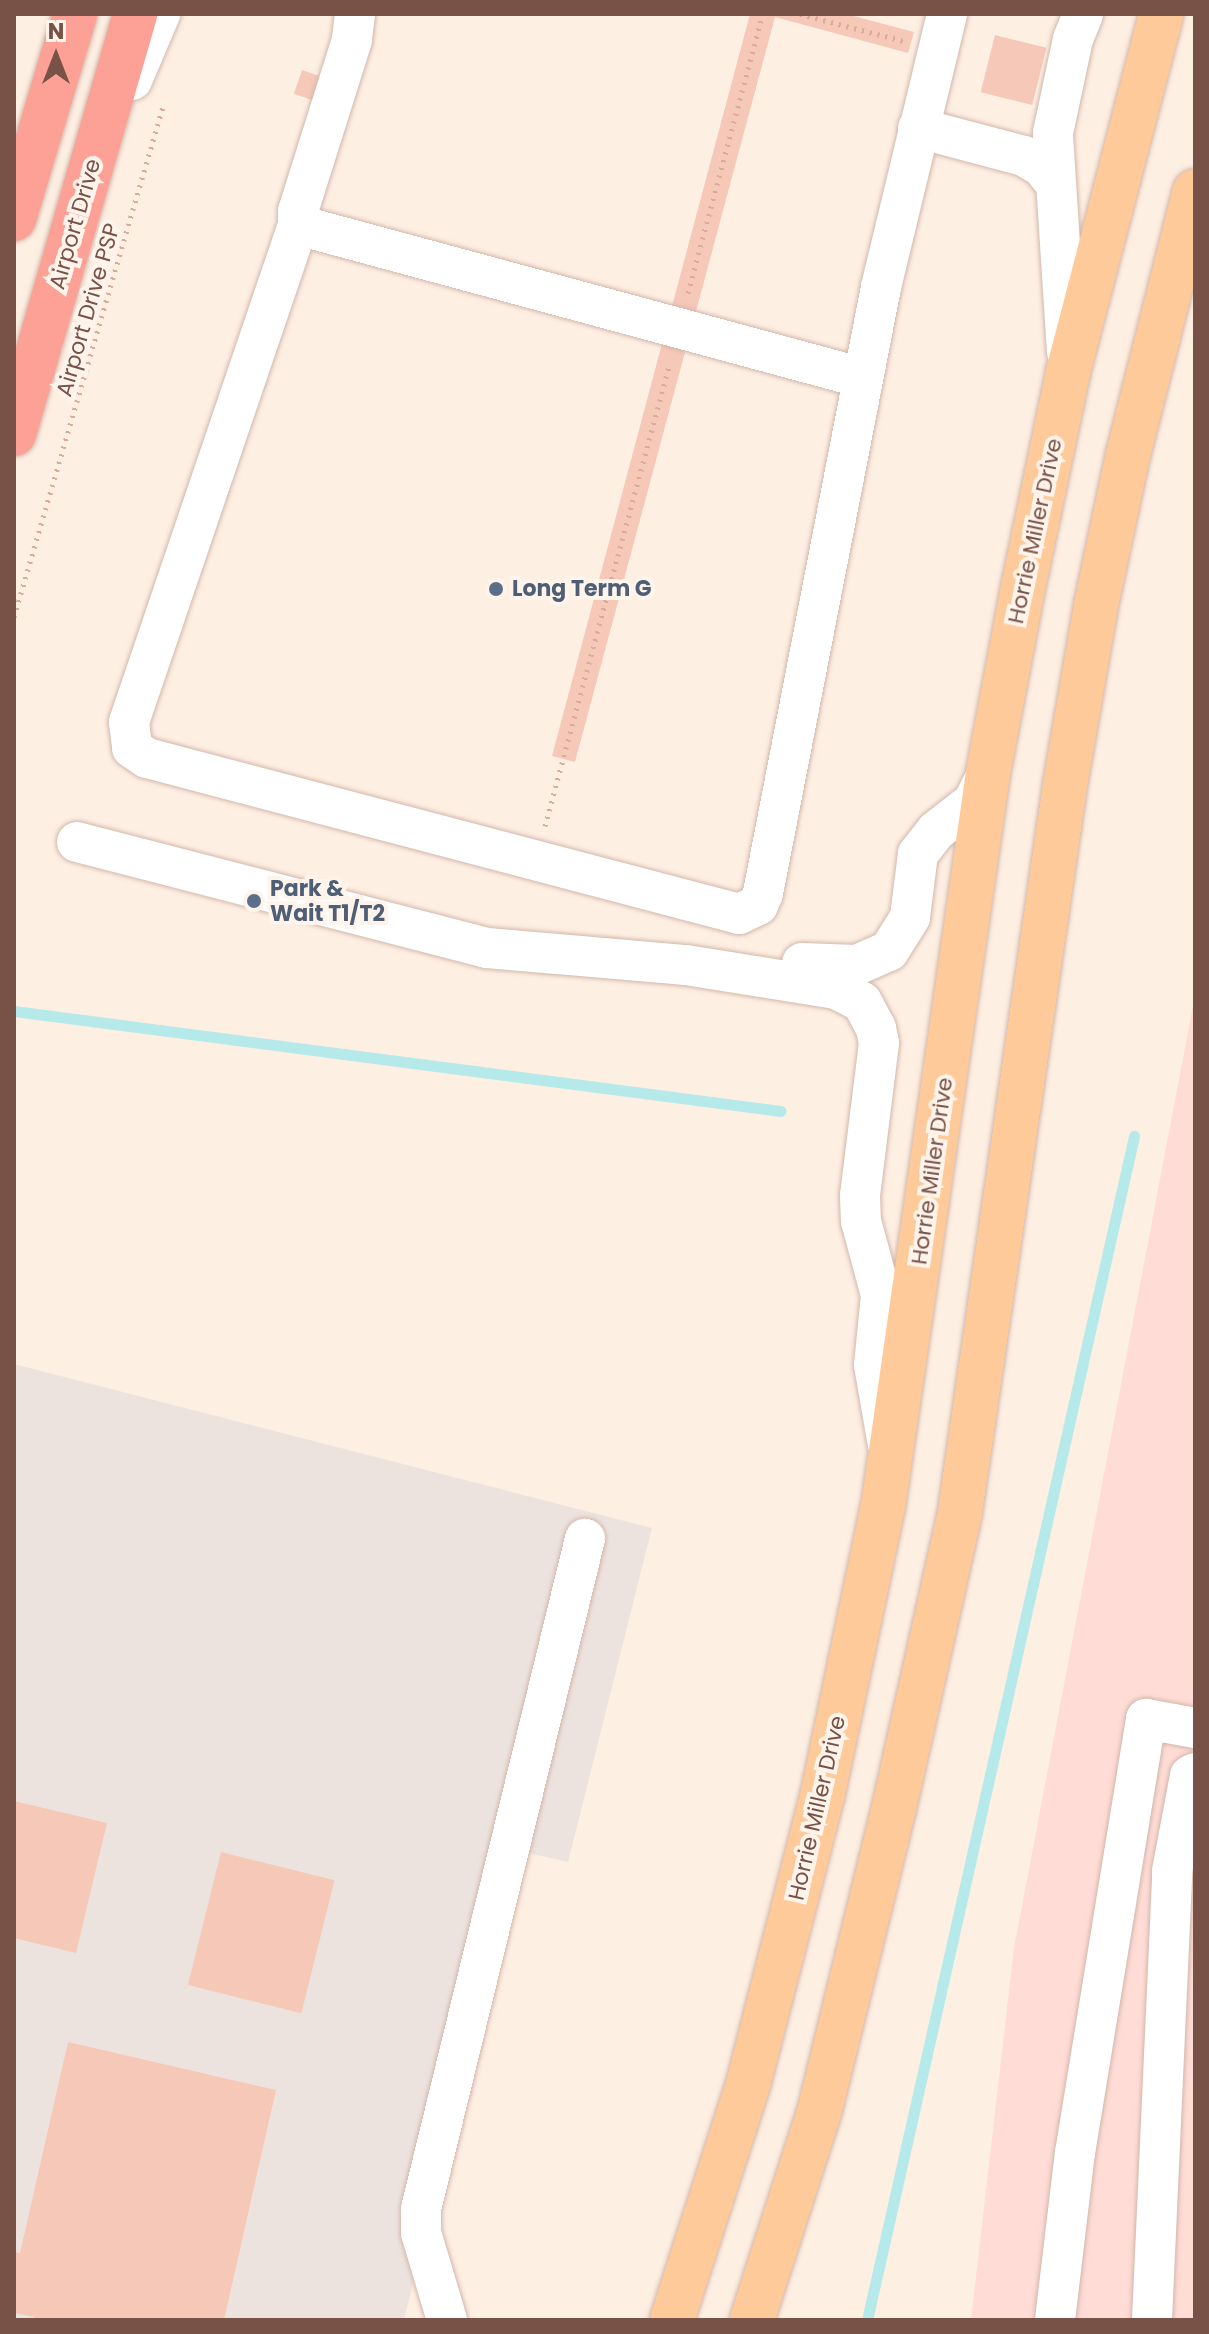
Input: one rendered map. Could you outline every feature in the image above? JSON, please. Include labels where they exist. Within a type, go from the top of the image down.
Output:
[{"type":"highway","points":[[14,219],[75,14]]},
{"type":"highway","name":"Airport Drive","points":[[14,434],[135,14]]},
{"type":"main road","name":"Horrie Miller Drive","points":[[672,2320],[749,2081],[823,1793],[891,1457],[988,773],[1068,372],[1161,14]]},
{"type":"main road","points":[[752,2320],[820,2109],[894,1808],[960,1512],[1065,785],[1096,605],[1128,455],[1195,191]]},
{"type":"lane","points":[[87,183],[160,14]]},
{"type":"lane","points":[[298,220],[296,146],[338,14]]},
{"type":"lane","points":[[355,14],[352,40],[298,220],[129,722],[132,748],[147,758],[725,913],[739,914],[758,905],[863,378],[918,128],[947,14]]},
{"type":"lane","points":[[1068,372],[1055,183],[1055,108],[1083,14]]},
{"type":"lane","points":[[918,128],[1024,156],[1042,167],[1055,183]]},
{"type":"lane","points":[[298,220],[863,378]]},
{"type":"lane","points":[[686,965],[771,959],[842,967],[868,962],[889,951],[903,933],[910,917],[915,867],[925,842],[973,802],[988,773]]},
{"type":"lane","points":[[77,842],[487,948],[686,965],[836,989],[862,1002]]},
{"type":"lane","points":[[868,962],[857,973],[855,983],[876,1028],[879,1061],[861,1175],[861,1221],[881,1295],[874,1365],[891,1457]]},
{"type":"lane","points":[[447,2320],[421,2233],[421,2209],[585,1539]]},
{"type":"lane","points":[[1055,2320],[1075,2153],[1146,1719],[1195,1728]]},
{"type":"lane","points":[[1152,2320],[1172,1871],[1190,1776],[1195,1773]]},
{"type":"lane","points":[[464,2320],[472,2320]]},
{"type":"path","points":[[535,862],[763,14]]},
{"type":"path","points":[[800,14],[918,45]]},
{"type":"path","name":"Airport Drive PSP","points":[[14,617],[166,95]]},
{"type":"shaded area","points":[[1195,995],[1195,2320],[971,2320],[1014,1948]]},
{"type":"shaded area","points":[[14,1364],[652,1528],[568,1862],[519,1851],[404,2320],[14,2320]]},
{"type":"building","points":[[750,14],[846,14],[914,32],[908,53],[775,17],[575,762],[552,756]]},
{"type":"building","points":[[995,35],[1046,48],[1032,105],[981,92]]},
{"type":"building","points":[[302,70],[356,89],[348,112],[294,94]]},
{"type":"building","points":[[14,1801],[107,1823],[76,1953],[14,1938]]},
{"type":"building","points":[[221,1852],[335,1880],[301,2013],[188,1985]]},
{"type":"building","points":[[68,2042],[276,2090],[224,2320],[34,2320],[34,2317],[14,2313],[14,2252],[20,2253]]},
{"type":"waterway","points":[[14,1011],[781,1111]]},
{"type":"waterway","points":[[867,2320],[1134,1136]]},
{"type":"place","name":"Long Term G","points":[[496,589]]},
{"type":"place","name":"Park & Wait T1/T2","points":[[254,901]]}]
